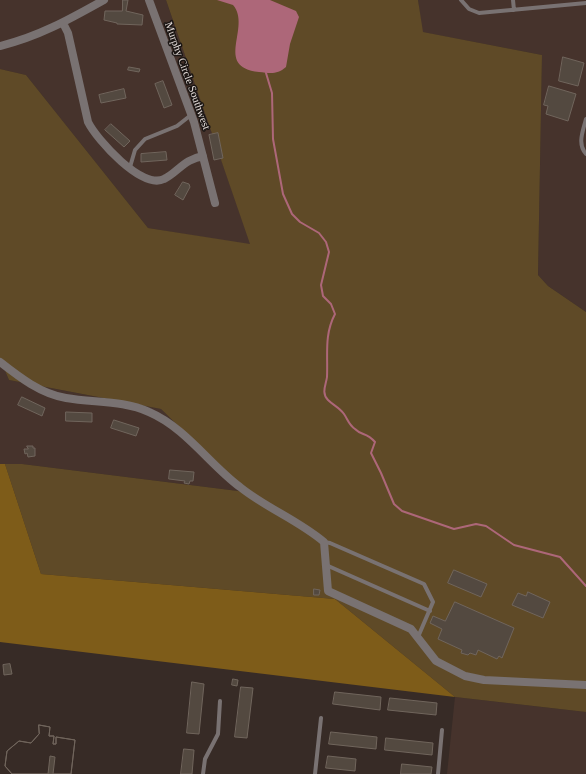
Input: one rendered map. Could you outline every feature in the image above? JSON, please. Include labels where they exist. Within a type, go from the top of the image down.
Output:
[{"type":"street","points":[[0,46],[32,37],[63,23],[104,0]]},
{"type":"street","name":"Murphy Circle Southwest","points":[[148,0],[192,115],[215,202]]},
{"type":"street","points":[[63,23],[68,33],[88,122],[94,134],[102,143],[140,176],[151,181],[159,181],[164,179],[189,161],[203,156]]},
{"type":"street","points":[[0,362],[21,378],[53,394],[66,398],[130,406],[149,412],[167,421],[182,433],[217,468],[240,488],[267,506],[310,531],[324,542],[328,591],[411,629],[436,661],[465,676],[484,680],[586,685]]},
{"type":"lane","points":[[460,0],[469,9],[479,13],[586,4]]},
{"type":"lane","points":[[513,0],[514,10]]},
{"type":"lane","points":[[130,167],[135,150],[145,139],[177,126],[192,115]]},
{"type":"lane","points":[[586,119],[581,142],[583,150],[586,154]]},
{"type":"lane","points":[[324,542],[330,543],[424,584],[433,602],[418,638]]},
{"type":"lane","points":[[325,564],[430,611]]},
{"type":"lane","points":[[203,774],[205,759],[218,734],[220,701]]},
{"type":"lane","points":[[316,774],[321,718]]},
{"type":"lane","points":[[438,774],[442,730]]},
{"type":"shaded area","points":[[0,0],[166,0],[251,245],[148,228],[26,75],[0,69]]},
{"type":"shaded area","points":[[166,0],[418,0],[423,32],[542,55],[538,275],[548,286],[586,312],[586,712],[455,697],[335,599],[41,574],[5,464],[22,464],[246,492],[161,409],[9,380],[0,359],[0,69],[26,75],[148,228],[250,244]]},
{"type":"shaded area","points":[[217,0],[270,0],[296,11],[299,17],[290,44],[286,67],[283,70],[273,73],[259,72],[245,69],[238,63],[236,45],[239,24],[238,14],[233,5]]},
{"type":"shaded area","points":[[418,0],[586,0],[586,312],[548,286],[538,275],[542,55],[422,32]]},
{"type":"shaded area","points":[[0,359],[9,380],[161,409],[246,492],[22,464],[0,464]]},
{"type":"shaded area","points":[[0,464],[5,464],[41,574],[335,599],[455,697],[0,642]]},
{"type":"shaded area","points":[[455,697],[586,712],[586,774],[447,774]]},
{"type":"building","points":[[123,0],[128,0],[126,11],[143,15],[142,25],[117,24],[104,20],[105,11],[122,11]]},
{"type":"building","points":[[563,57],[584,63],[578,86],[559,81]]},
{"type":"building","points":[[129,67],[140,69],[139,72],[128,70]]},
{"type":"building","points":[[163,81],[172,105],[164,108],[155,84]]},
{"type":"building","points":[[549,86],[576,94],[568,121],[546,114],[548,106],[544,105]]},
{"type":"building","points":[[124,89],[126,98],[101,103],[99,95]]},
{"type":"building","points":[[111,124],[130,141],[124,147],[105,130]]},
{"type":"building","points":[[218,133],[223,158],[214,160],[209,135]]},
{"type":"building","points":[[166,152],[167,160],[141,162],[141,154]]},
{"type":"building","points":[[183,182],[189,184],[190,187],[183,200],[175,195]]},
{"type":"building","points":[[22,397],[45,408],[42,416],[18,405]]},
{"type":"building","points":[[66,412],[92,413],[92,422],[66,421]]},
{"type":"building","points":[[114,420],[139,428],[136,436],[111,428]]},
{"type":"building","points":[[27,446],[33,446],[33,448],[35,448],[35,456],[28,457],[27,453],[25,454],[24,449],[28,449]]},
{"type":"building","points":[[170,470],[194,472],[193,481],[190,481],[189,484],[184,483],[185,481],[169,479]]},
{"type":"building","points":[[454,570],[487,584],[481,597],[448,583]]},
{"type":"building","points":[[314,589],[320,590],[319,595],[314,595]]},
{"type":"building","points":[[528,592],[550,602],[543,618],[512,605],[518,593],[526,596]]},
{"type":"building","points":[[455,602],[514,628],[502,658],[499,656],[497,659],[478,650],[476,655],[461,653],[462,650],[438,639],[442,629],[430,623],[433,616],[445,621]]},
{"type":"building","points":[[10,664],[12,674],[4,675],[3,665]]},
{"type":"building","points":[[233,679],[238,680],[237,686],[232,685]]},
{"type":"building","points":[[192,682],[204,684],[199,734],[187,733]]},
{"type":"building","points":[[241,687],[253,688],[247,738],[235,737]]},
{"type":"building","points":[[335,692],[381,697],[380,710],[333,704]]},
{"type":"building","points":[[390,698],[437,703],[436,715],[388,710]]},
{"type":"building","points":[[39,725],[50,727],[49,736],[54,736],[53,744],[56,744],[56,737],[75,740],[71,774],[53,774],[55,757],[50,756],[48,774],[12,774],[5,766],[7,751],[19,741],[31,743],[39,734]]},
{"type":"building","points":[[39,725],[50,727],[49,736],[54,736],[53,744],[56,744],[56,737],[75,740],[71,774],[12,774],[5,766],[7,751],[19,741],[31,743],[39,734]]},
{"type":"building","points":[[331,732],[377,737],[376,749],[329,744]]},
{"type":"building","points":[[386,738],[433,743],[432,755],[385,750]]},
{"type":"building","points":[[184,749],[194,750],[192,774],[181,774]]},
{"type":"building","points":[[328,756],[356,759],[355,771],[326,768]]},
{"type":"building","points":[[402,764],[432,767],[431,774],[401,774]]},
{"type":"waterway","points":[[266,73],[272,93],[273,139],[283,194],[292,214],[300,222],[319,233],[326,242],[329,252],[321,285],[323,296],[331,304],[335,314],[329,329],[328,337],[327,377],[324,389],[326,397],[342,412],[353,427],[375,442],[371,453],[394,504],[402,511],[454,529],[476,524],[486,526],[514,545],[560,557],[586,586]]}]
